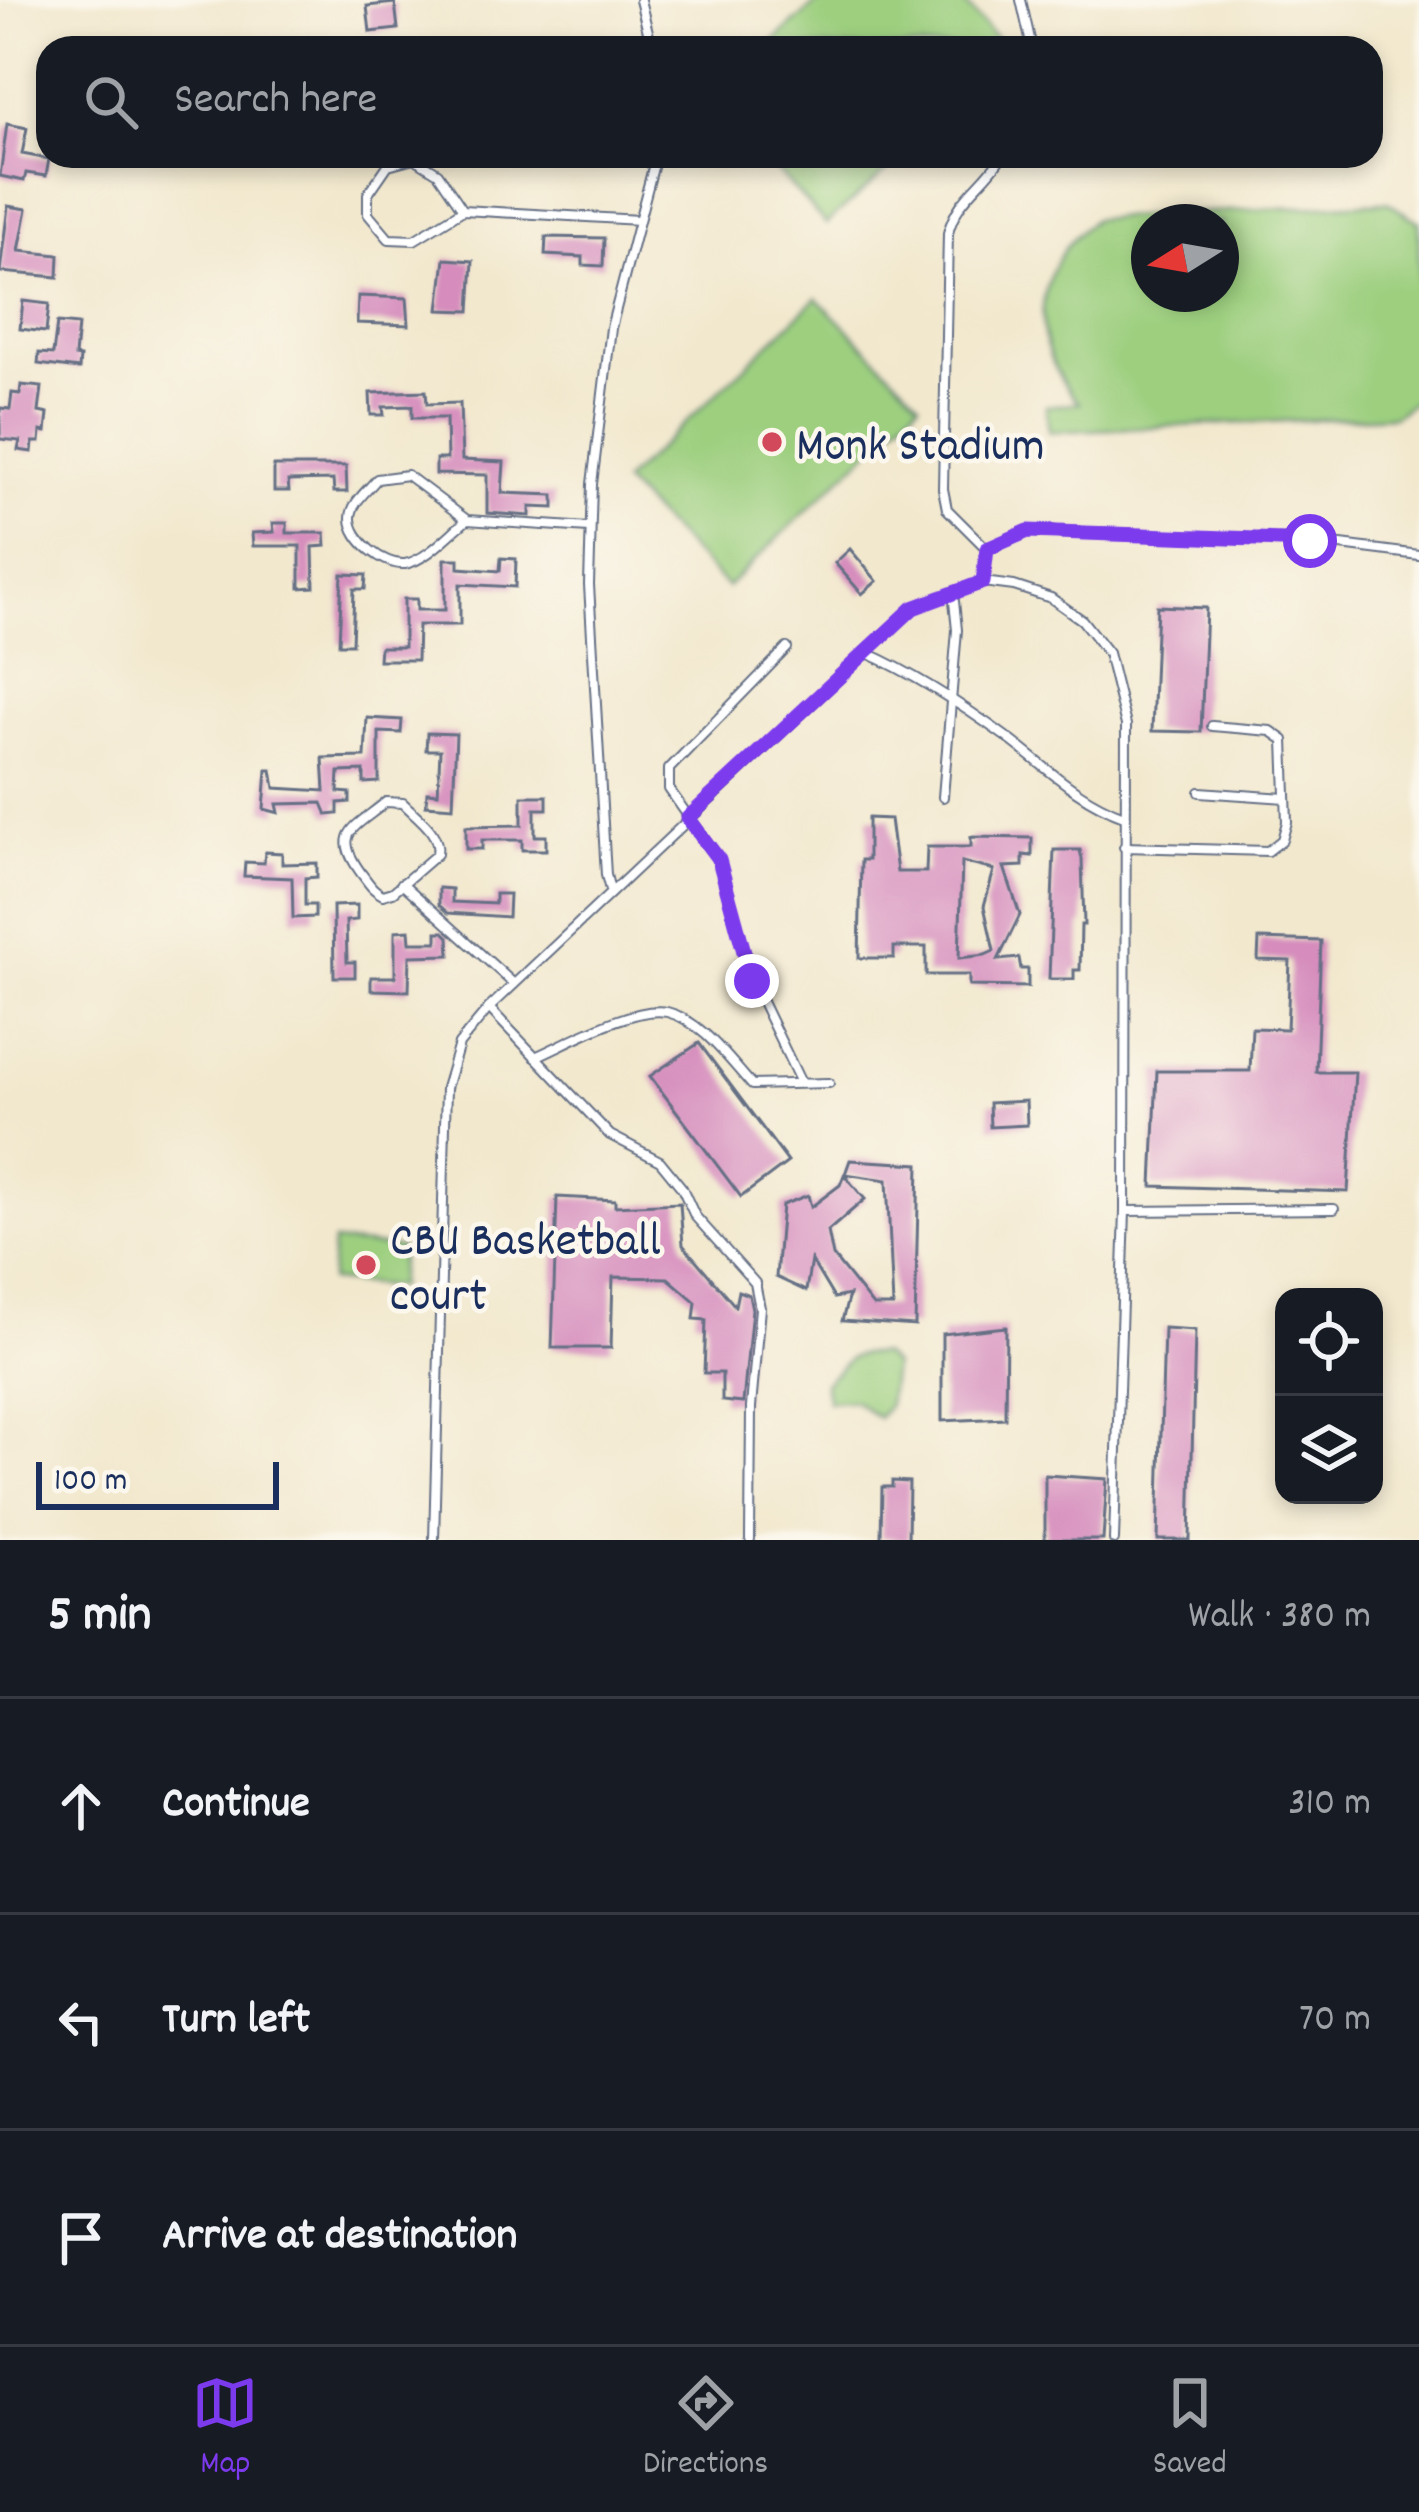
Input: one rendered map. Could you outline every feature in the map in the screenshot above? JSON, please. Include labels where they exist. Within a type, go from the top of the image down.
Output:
[{"type":"lane","points":[[640,0],[649,36]]},
{"type":"lane","points":[[1021,0],[1029,36]]},
{"type":"lane","points":[[386,168],[368,194],[368,214],[389,238],[403,242],[427,235],[463,210],[639,220]]},
{"type":"lane","points":[[430,168],[463,210]]},
{"type":"lane","points":[[610,890],[589,585],[590,528],[597,423],[611,328],[653,168]]},
{"type":"lane","points":[[987,549],[947,509],[943,489],[948,233],[955,207],[994,168]]},
{"type":"lane","points":[[466,520],[417,560],[400,565],[385,562],[356,535],[350,521],[354,506],[377,479],[407,475],[466,520],[590,528]]},
{"type":"lane","points":[[987,549],[1028,531],[1310,541],[1419,555]]},
{"type":"lane","points":[[983,582],[987,549]]},
{"type":"lane","points":[[434,1540],[446,1088],[459,1044],[489,1008],[610,890],[913,608],[983,582],[1051,598],[1082,620],[1108,653],[1126,725],[1124,1211],[1114,1540]]},
{"type":"lane","points":[[943,797],[957,616],[953,592]]},
{"type":"lane","points":[[787,648],[669,769],[669,789],[719,860],[752,981],[801,1083]]},
{"type":"lane","points":[[866,652],[952,701],[1084,800],[1124,816]]},
{"type":"lane","points":[[1124,847],[1268,851],[1282,840],[1284,740],[1271,731],[1211,726]]},
{"type":"lane","points":[[1200,792],[1286,798]]},
{"type":"lane","points":[[386,802],[404,803],[438,839],[437,854],[402,883],[383,895],[374,891],[346,853],[347,835],[386,802]]},
{"type":"lane","points":[[402,883],[514,984]]},
{"type":"lane","points":[[489,1008],[610,1135],[659,1161],[682,1188],[694,1216],[755,1282],[760,1308],[751,1407],[750,1540]]},
{"type":"lane","points":[[535,1057],[642,1013],[668,1012],[703,1033],[752,1085],[829,1083]]},
{"type":"lane","points":[[1124,1211],[1334,1209]]},
{"type":"green space","points":[[820,0],[961,0],[994,36],[780,36]]},
{"type":"green space","points":[[774,168],[889,168],[826,224]]},
{"type":"green space","points":[[1387,202],[1419,222],[1419,398],[1393,416],[1049,432],[1046,406],[1079,403],[1050,357],[1043,308],[1048,283],[1073,238],[1094,219],[1131,217],[1131,312],[1239,312],[1239,211]]},
{"type":"green space","name":"Monk Stadium","points":[[817,298],[920,402],[727,587],[623,482]]},
{"type":"green space","name":"CBU Basketball court","points":[[333,1242],[401,1248],[398,1287],[330,1281]]},
{"type":"green space","points":[[881,1354],[893,1365],[888,1406],[878,1418],[854,1400],[828,1401],[824,1383],[850,1358]]},
{"type":"building","points":[[395,3],[398,29],[370,32],[367,6]]},
{"type":"building","points":[[7,124],[27,128],[22,154],[36,157],[36,168],[47,168],[46,176],[26,173],[24,181],[0,176]]},
{"type":"building","points":[[8,206],[27,209],[19,251],[59,255],[58,277],[0,272]]},
{"type":"building","points":[[546,237],[604,238],[603,266],[583,265],[583,257],[545,255]]},
{"type":"building","points":[[445,259],[473,261],[470,311],[439,310]]},
{"type":"building","points":[[358,296],[407,298],[409,325],[357,323]]},
{"type":"building","points":[[23,301],[49,304],[46,332],[20,329]]},
{"type":"building","points":[[57,323],[78,325],[75,356],[80,357],[79,369],[38,364],[39,353],[53,354]]},
{"type":"building","points":[[21,385],[42,387],[39,412],[48,414],[46,432],[41,431],[40,442],[33,442],[32,452],[18,450],[20,441],[0,439],[0,408],[10,409],[12,393],[20,394]]},
{"type":"building","points":[[426,391],[427,404],[460,403],[462,460],[504,462],[502,493],[554,495],[554,508],[530,507],[530,516],[487,513],[487,475],[436,474],[436,459],[447,459],[446,418],[412,418],[412,406],[383,407],[384,415],[371,415],[370,393]]},
{"type":"building","points":[[274,466],[346,466],[347,492],[334,492],[333,480],[288,481],[289,491],[274,491]]},
{"type":"building","points":[[273,523],[287,523],[287,533],[325,533],[326,546],[313,547],[314,587],[300,588],[300,546],[253,546],[252,533],[274,532]]},
{"type":"building","points":[[850,549],[877,581],[862,594],[835,563]]},
{"type":"building","points":[[501,558],[516,559],[515,587],[460,584],[460,625],[418,625],[417,660],[379,660],[380,647],[404,647],[404,599],[417,599],[417,610],[445,610],[445,559],[459,559],[459,568],[500,571]]},
{"type":"building","points":[[342,574],[366,575],[365,589],[354,589],[352,644],[339,644]]},
{"type":"building","points":[[1157,606],[1206,608],[1201,732],[1152,731]]},
{"type":"building","points":[[367,718],[402,720],[401,733],[379,732],[379,782],[364,783],[364,771],[339,772],[338,792],[350,793],[350,802],[338,803],[338,814],[327,815],[322,803],[277,804],[279,813],[264,809],[267,770],[272,770],[275,788],[325,791],[323,758],[365,757]]},
{"type":"building","points":[[427,733],[456,734],[453,807],[426,805],[427,792],[438,793],[440,750],[426,750]]},
{"type":"building","points":[[522,796],[547,796],[547,809],[535,809],[535,836],[546,836],[546,850],[522,850],[522,840],[482,840],[482,849],[466,849],[466,826],[522,825]]},
{"type":"building","points":[[868,818],[890,819],[897,872],[926,872],[927,847],[971,847],[971,837],[1032,838],[1032,856],[1023,855],[1023,866],[1004,867],[1020,915],[998,960],[1019,958],[1021,969],[1028,969],[1028,987],[969,986],[969,975],[926,975],[926,947],[894,947],[894,958],[859,958],[861,860],[868,860]],"holes":[[[962,862],[994,870],[984,906],[994,951],[959,958]]]},
{"type":"building","points":[[1054,850],[1080,850],[1082,859],[1084,925],[1080,970],[1074,970],[1074,979],[1049,979]]},
{"type":"building","points":[[265,852],[282,853],[282,864],[317,863],[317,877],[305,878],[305,905],[315,905],[315,917],[293,918],[292,878],[244,876],[245,862],[264,863]]},
{"type":"building","points":[[439,888],[452,889],[452,902],[495,904],[495,894],[509,894],[508,917],[448,913],[439,905]]},
{"type":"building","points":[[357,905],[357,920],[346,921],[347,962],[355,962],[355,977],[334,977],[333,906]]},
{"type":"building","points":[[409,930],[410,942],[437,942],[437,932],[444,932],[450,955],[410,956],[409,991],[371,990],[371,977],[395,977],[395,931]]},
{"type":"building","points":[[1259,939],[1321,941],[1316,1072],[1355,1072],[1348,1192],[1152,1186],[1157,1071],[1250,1071],[1252,1028],[1287,1029],[1290,961],[1258,960]]},
{"type":"building","points":[[699,1043],[788,1162],[741,1197],[650,1076]]},
{"type":"building","points":[[1026,1101],[1027,1125],[990,1127],[989,1103]]},
{"type":"building","points":[[850,1160],[919,1164],[915,1326],[842,1321],[849,1295],[834,1298],[811,1260],[806,1291],[776,1277],[782,1205],[808,1195],[811,1207],[840,1185],[844,1175],[865,1199],[828,1231],[833,1256],[873,1306],[893,1306],[887,1180],[845,1174]]},
{"type":"building","points":[[557,1197],[615,1200],[615,1206],[680,1203],[683,1245],[735,1306],[738,1291],[749,1295],[752,1309],[743,1403],[722,1401],[722,1373],[704,1373],[706,1320],[694,1319],[696,1302],[668,1278],[613,1277],[611,1348],[552,1348]]},
{"type":"building","points":[[1006,1327],[1005,1418],[942,1421],[942,1334]]},
{"type":"building","points":[[1164,1328],[1195,1330],[1190,1540],[1158,1540]]},
{"type":"building","points":[[1045,1475],[1107,1479],[1103,1540],[1045,1540]]},
{"type":"building","points":[[892,1481],[909,1482],[908,1540],[881,1537],[882,1487],[892,1487]]},
{"type":"place","name":"Monk Stadium","points":[[772,442]]},
{"type":"place","name":"CBU Basketball court","points":[[366,1265]]},
{"type":"route","points":[[752,981],[719,860],[688,818],[913,608],[983,582],[987,549],[1028,531],[1310,541]]}]
